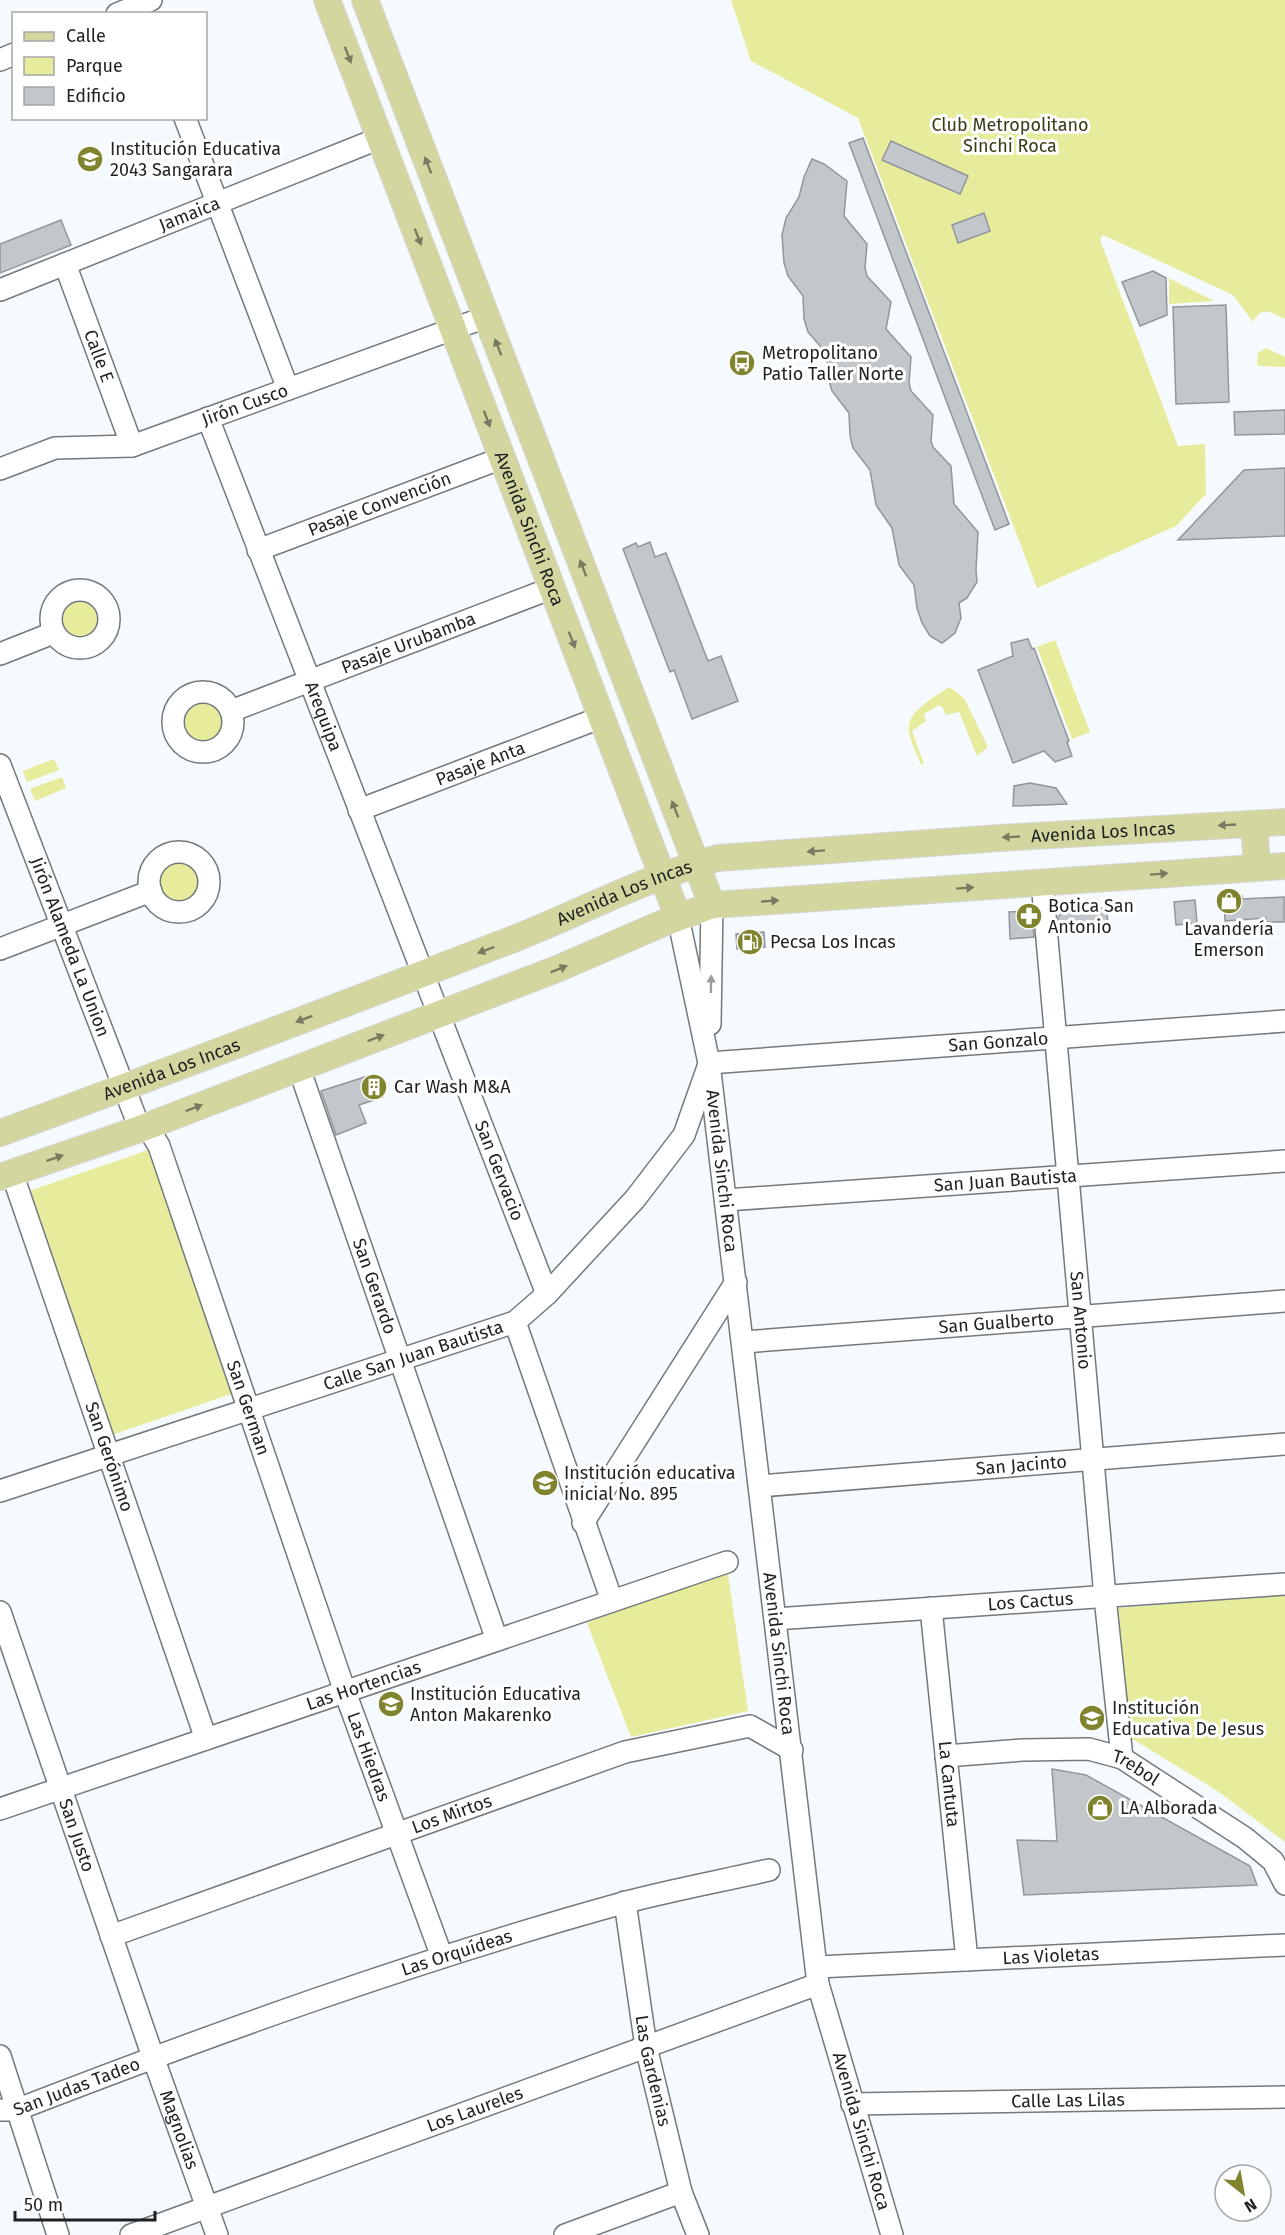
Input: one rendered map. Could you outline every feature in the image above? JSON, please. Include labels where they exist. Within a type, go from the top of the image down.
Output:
[{"type":"main road","name":"Avenida Sinchi Roca","points":[[327,0],[678,917]]},
{"type":"main road","name":"Avenida Sinchi Roca","points":[[365,0],[712,905]]},
{"type":"main road","name":"Avenida Los Incas","points":[[0,1133],[125,1088],[541,929],[663,877],[718,858],[999,838],[1285,822]]},
{"type":"main road","points":[[1254,824],[1257,867]]},
{"type":"main road","points":[[6,1175],[143,1128],[557,969],[678,917],[712,905],[1285,866]]},
{"type":"street","points":[[122,12],[144,4]]},
{"type":"street","points":[[186,120],[288,389]]},
{"type":"street","name":"Jamaica","points":[[0,290],[380,138]]},
{"type":"street","name":"Calle E","points":[[65,264],[132,446]]},
{"type":"street","name":"Jirón Cusco","points":[[0,469],[55,448],[132,446],[486,316]]},
{"type":"street","name":"Arequipa","points":[[208,418],[439,1014]]},
{"type":"street","name":"Pasaje Convención","points":[[258,550],[502,458]]},
{"type":"street","name":"Pasaje Urubamba","points":[[231,711],[552,588]]},
{"type":"street","points":[[0,654],[53,633]]},
{"type":"street","name":"Pasaje Anta","points":[[359,810],[602,717]]},
{"type":"street","name":"Jirón Alameda La Union","points":[[0,765],[125,1088],[143,1128]]},
{"type":"street","name":"San Antonio","points":[[1042,882],[1122,1758]]},
{"type":"street","points":[[0,949],[151,891]]},
{"type":"street","name":"Avenida Sinchi Roca","points":[[710,1063],[712,905]]},
{"type":"street","name":"Avenida Sinchi Roca","points":[[678,917],[710,1063],[817,1976],[852,2104],[892,2235]]},
{"type":"street","name":"San Gervacio","points":[[439,1014],[547,1294]]},
{"type":"street","name":"San Gonzalo","points":[[710,1063],[1285,1021]]},
{"type":"street","name":"Calle San Juan Bautista","points":[[0,1491],[515,1322],[547,1294],[635,1199],[684,1135],[710,1063]]},
{"type":"street","name":"San Gerardo","points":[[299,1068],[497,1640]]},
{"type":"street","name":"San German","points":[[143,1128],[159,1146],[345,1692]]},
{"type":"street","name":"San Juan Bautista","points":[[726,1200],[1285,1161]]},
{"type":"street","name":"San Gerónimo","points":[[6,1175],[109,1456],[206,1740]]},
{"type":"street","points":[[583,1523],[736,1282]]},
{"type":"street","name":"San Gualberto","points":[[743,1342],[1285,1301]]},
{"type":"street","points":[[515,1322],[612,1601]]},
{"type":"street","name":"San Jacinto","points":[[760,1485],[1285,1444]]},
{"type":"street","name":"Las Hortencias","points":[[0,1809],[727,1562]]},
{"type":"street","name":"Los Cactus","points":[[775,1619],[1285,1584]]},
{"type":"street","name":"La Cantuta","points":[[931,1608],[968,1960]]},
{"type":"street","name":"San Justo","points":[[0,1612],[153,2057]]},
{"type":"street","name":"Las Hiedras","points":[[345,1692],[442,1957]]},
{"type":"street","name":"Los Mirtos","points":[[111,1936],[637,1749],[750,1726],[792,1750]]},
{"type":"street","name":"Trebol","points":[[946,1756],[1023,1750],[1089,1749],[1122,1758],[1245,1838],[1273,1861],[1285,1884]]},
{"type":"street","name":"Las Orquídeas","points":[[153,2057],[442,1957],[625,1902],[770,1870]]},
{"type":"street","name":"Las Gardenias","points":[[625,1902],[646,2047],[681,2192],[698,2235]]},
{"type":"street","name":"Las Violetas","points":[[817,1976],[968,1960],[1285,1945]]},
{"type":"street","name":"Los Laureles","points":[[131,2235],[646,2047],[817,1976]]},
{"type":"street","points":[[0,2056],[13,2093],[8,2110],[58,2235]]},
{"type":"street","name":"San Judas Tadeo","points":[[8,2110],[153,2057]]},
{"type":"street","name":"Magnolias","points":[[153,2057],[217,2235]]},
{"type":"street","name":"Calle Las Lilas","points":[[852,2104],[1285,2097]]},
{"type":"street","points":[[565,2235],[681,2192]]},
{"type":"green space","name":"Club Metropolitano Sinchi Roca","points":[[731,0],[1285,0],[1285,319],[1270,312],[1263,312],[1253,322],[1233,295],[1103,235],[1100,240],[1178,446],[1205,444],[1206,494],[1176,526],[1037,588],[858,118],[751,61]]},
{"type":"green space","points":[[1169,278],[1214,301],[1169,304]]},
{"type":"green space","points":[[1266,348],[1285,357],[1285,367],[1257,364],[1258,353]]},
{"type":"green space","points":[[80,597],[96,604],[103,620],[96,636],[80,643],[64,636],[57,620],[64,604]]},
{"type":"green space","points":[[1055,640],[1090,732],[1072,739],[1037,647]]},
{"type":"green space","points":[[949,687],[964,698],[988,747],[977,756],[959,712],[946,715],[939,705],[924,714],[926,721],[912,731],[924,764],[921,765],[910,736],[909,725],[922,706]]},
{"type":"green space","points":[[203,697],[217,701],[224,708],[228,722],[224,736],[217,743],[203,747],[189,743],[182,736],[178,722],[182,708],[189,701]]},
{"type":"green space","points":[[54,759],[59,770],[27,782],[23,771]]},
{"type":"green space","points":[[62,777],[66,788],[35,801],[30,789]]},
{"type":"green space","points":[[179,859],[195,866],[202,882],[195,898],[179,905],[163,898],[156,882],[163,866]]},
{"type":"green space","points":[[151,1149],[234,1393],[109,1436],[26,1192]]},
{"type":"green space","points":[[728,1574],[748,1711],[631,1737],[587,1623],[623,1607]]},
{"type":"green space","points":[[1285,1595],[1285,1842],[1219,1792],[1131,1738],[1118,1608]]},
{"type":"building","points":[[863,138],[1009,524],[995,530],[849,143]]},
{"type":"building","points":[[891,141],[968,176],[960,194],[882,160]]},
{"type":"building","points":[[812,159],[824,164],[847,181],[844,216],[867,244],[865,268],[867,276],[891,302],[886,329],[911,357],[909,383],[911,391],[933,415],[931,441],[933,447],[951,466],[954,504],[978,532],[977,582],[967,598],[959,603],[961,618],[955,633],[942,643],[930,636],[922,623],[917,608],[914,585],[899,565],[892,528],[876,505],[870,470],[853,448],[849,413],[832,391],[828,378],[827,354],[808,332],[804,319],[803,296],[788,276],[784,263],[782,235],[786,218],[799,197]]},
{"type":"building","points":[[984,213],[990,231],[958,243],[952,225]]},
{"type":"building","points":[[61,220],[71,245],[0,273],[0,244]]},
{"type":"building","points":[[1153,271],[1166,278],[1167,315],[1140,326],[1122,282]]},
{"type":"building","points":[[1226,305],[1229,402],[1176,404],[1173,307]]},
{"type":"building","points":[[1285,410],[1285,434],[1235,435],[1234,412]]},
{"type":"building","points":[[1285,468],[1285,536],[1178,540],[1244,470]]},
{"type":"building","points":[[650,542],[655,557],[666,553],[708,661],[721,656],[738,701],[692,719],[674,670],[670,672],[623,549],[636,543],[638,547]]},
{"type":"building","points":[[1028,639],[1032,649],[1034,648],[1069,741],[1067,742],[1072,756],[1055,762],[1044,751],[1013,763],[978,670],[1013,656],[1011,643]]},
{"type":"building","points":[[1030,783],[1056,788],[1067,804],[1013,806],[1014,786]]},
{"type":"building","points":[[1242,896],[1242,899],[1284,897],[1284,922],[1266,922],[1266,918],[1225,921],[1224,898]]},
{"type":"building","points":[[1195,900],[1197,923],[1176,925],[1174,902]]},
{"type":"building","points":[[1107,908],[1108,932],[1059,935],[1058,917],[1063,911]]},
{"type":"building","points":[[1031,911],[1034,937],[1010,939],[1009,912]]},
{"type":"building","points":[[764,932],[765,947],[737,949],[736,934]]},
{"type":"building","points":[[374,1074],[383,1097],[359,1105],[366,1123],[336,1135],[321,1091]]},
{"type":"building","name":"LA Alborada","points":[[1052,1769],[1086,1775],[1250,1866],[1257,1885],[1024,1895],[1017,1840],[1057,1841]]},
{"type":"place","name":"Institución Educativa 2043 Sangarara","points":[[90,159]]},
{"type":"place","name":"Metropolitano Patio Taller Norte","points":[[742,363]]},
{"type":"place","name":"Lavandería Emerson","points":[[1229,901]]},
{"type":"place","name":"Botica San Antonio","points":[[1029,916]]},
{"type":"place","name":"Pecsa Los Incas","points":[[750,942]]},
{"type":"place","name":"Car Wash M&A","points":[[374,1087]]},
{"type":"place","name":"Institución educativa inicial No. 895","points":[[545,1483]]},
{"type":"place","name":"Institución Educativa Anton Makarenko","points":[[391,1704]]},
{"type":"place","name":"Institución Educativa De Jesus","points":[[1092,1718]]},
{"type":"place","name":"LA Alborada","points":[[1100,1808]]}]
